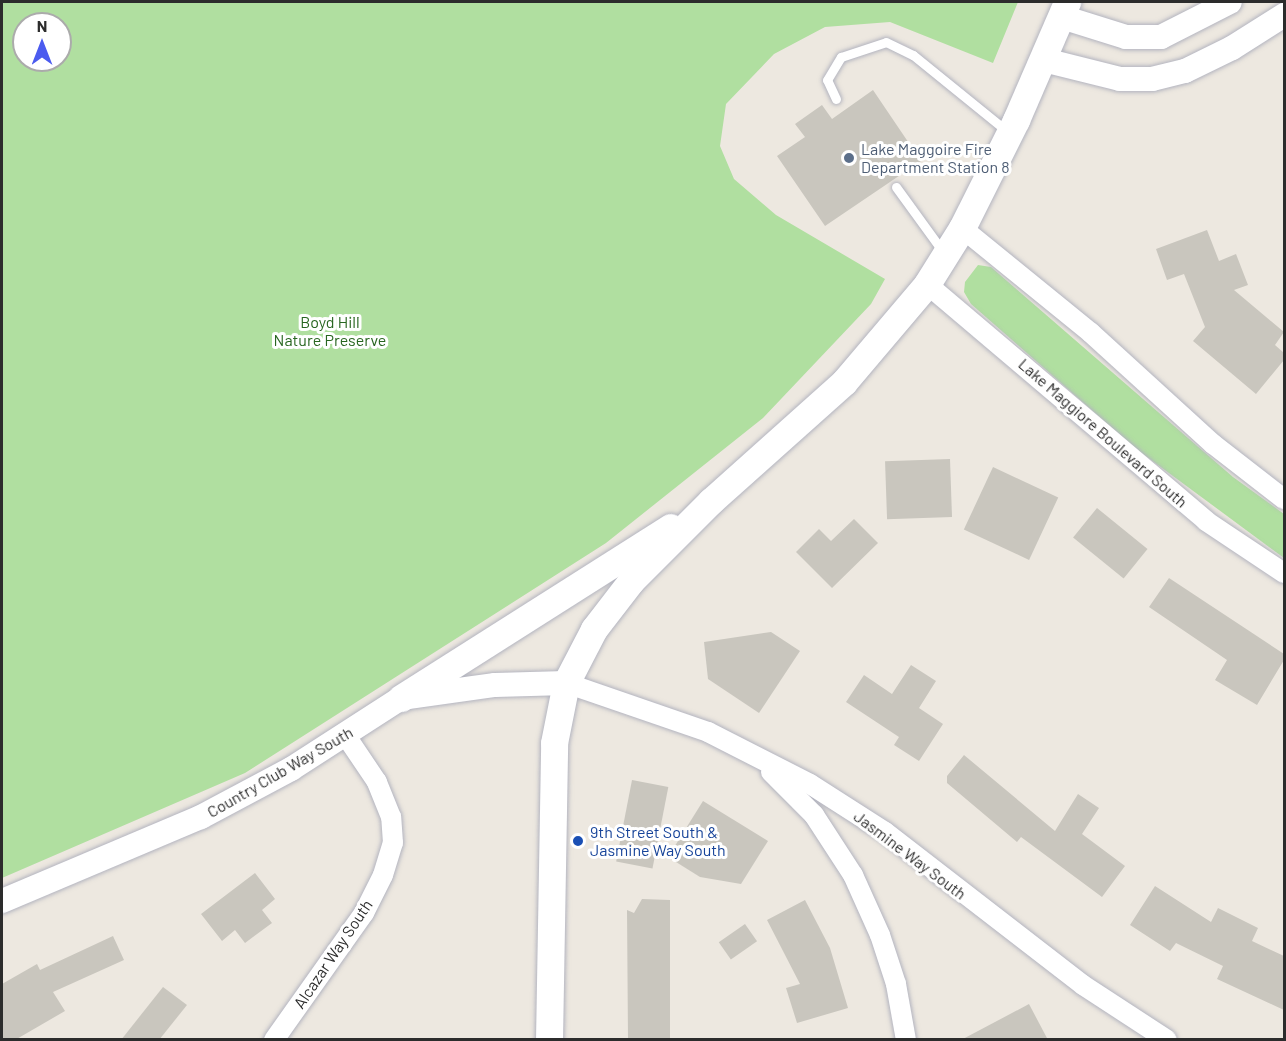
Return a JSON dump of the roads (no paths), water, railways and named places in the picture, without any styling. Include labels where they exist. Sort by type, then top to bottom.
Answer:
[{"type":"main road","points":[[549,1040],[555,743],[566,683],[594,629],[631,581],[711,501],[844,382],[927,284],[962,228],[1044,60],[1065,9]]},
{"type":"main road","points":[[401,698],[711,501]]},
{"type":"street","points":[[1065,9],[1126,37],[1161,37],[1230,2]]},
{"type":"street","points":[[1044,60],[1120,79],[1152,79],[1204,62],[1284,15]]},
{"type":"street","points":[[962,228],[1091,333],[1213,444],[1284,499]]},
{"type":"street","name":"Lake Maggiore Boulevard South","points":[[927,284],[1206,521],[1284,573]]},
{"type":"street","name":"Country Club Way South","points":[[2,901],[201,817],[346,736],[401,698],[495,685],[566,683]]},
{"type":"street","name":"Jasmine Way South","points":[[566,683],[708,732],[761,762],[810,784],[885,832],[1023,942],[1167,1040]]},
{"type":"street","name":"Alcazar Way South","points":[[274,1040],[364,913],[383,876],[393,843],[391,817],[377,782],[346,736]]},
{"type":"street","points":[[761,762],[814,815],[852,875],[880,935],[896,984],[906,1040]]},
{"type":"lane","points":[[836,99],[827,80],[841,57],[886,42],[913,54],[1009,133]]},
{"type":"lane","points":[[896,187],[945,255]]},
{"type":"place","name":"Lake Maggoire Fire Department Station 8","points":[[849,158]]},
{"type":"place","name":"9th Street South & Jasmine Way South","points":[[578,841]]},
{"type":"park label","name":"Boyd Hill Nature Preserve","points":[[330,331]]}]
